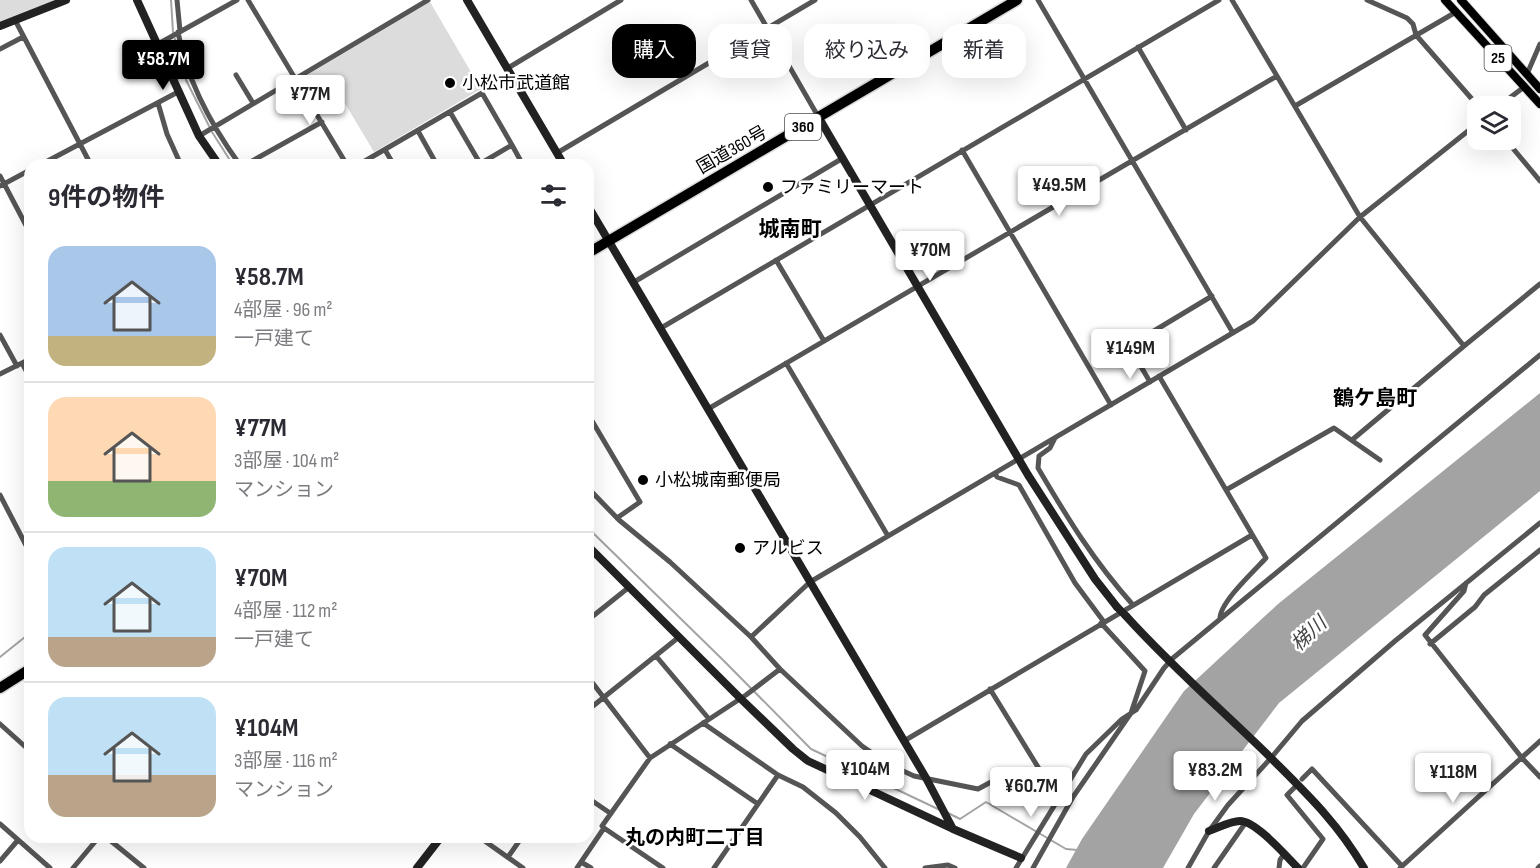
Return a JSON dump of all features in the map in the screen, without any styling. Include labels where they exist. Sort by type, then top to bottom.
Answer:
[{"type":"highway","name":"国道360号","points":[[594,250],[1017,0]]},
{"type":"highway","points":[[0,688],[24,673]]},
{"type":"main road","name":"25","points":[[1445,0],[1540,104]]},
{"type":"main road","name":"25","points":[[1461,0],[1540,89]]},
{"type":"street","points":[[0,26],[66,0]]},
{"type":"street","points":[[137,0],[176,78],[177,92],[199,136],[215,159]]},
{"type":"street","points":[[177,0],[179,32],[188,73],[214,127],[236,159]]},
{"type":"street","points":[[158,44],[237,0]]},
{"type":"street","points":[[248,0],[342,159]]},
{"type":"street","points":[[199,136],[428,0]]},
{"type":"street","points":[[468,0],[560,159]]},
{"type":"street","points":[[508,68],[621,0]]},
{"type":"street","points":[[751,0],[766,24]]},
{"type":"street","points":[[775,24],[815,0]]},
{"type":"street","points":[[1038,0],[1233,333]]},
{"type":"street","points":[[661,328],[1220,0]]},
{"type":"street","points":[[1232,0],[1360,218],[1464,345]]},
{"type":"street","points":[[1366,0],[1407,18],[1413,24],[1416,35],[1469,96]]},
{"type":"street","points":[[1295,106],[1456,12]]},
{"type":"street","points":[[15,20],[88,159]]},
{"type":"street","points":[[0,49],[23,37]]},
{"type":"street","points":[[1527,74],[1540,44]]},
{"type":"street","points":[[1138,47],[1186,130]]},
{"type":"street","points":[[557,153],[708,64]]},
{"type":"street","points":[[792,70],[1020,459],[1095,579],[1117,607],[1176,668],[1303,788],[1337,826],[1364,868]]},
{"type":"street","points":[[176,78],[188,73]]},
{"type":"street","points":[[236,75],[253,103]]},
{"type":"street","points":[[708,409],[1277,76]]},
{"type":"street","points":[[1512,96],[1524,87]]},
{"type":"street","points":[[51,159],[177,92]]},
{"type":"street","points":[[369,159],[482,93],[520,159]]},
{"type":"street","points":[[158,103],[167,134],[178,159]]},
{"type":"street","points":[[450,112],[477,159]]},
{"type":"street","points":[[256,159],[322,122]]},
{"type":"street","points":[[418,130],[434,159]]},
{"type":"street","points":[[751,637],[810,582],[1253,321],[1360,218],[1467,132]]},
{"type":"street","points":[[490,159],[512,145]]},
{"type":"street","points":[[385,150],[390,159]]},
{"type":"street","points":[[962,150],[1111,405]]},
{"type":"street","points":[[1514,150],[1540,181]]},
{"type":"street","points":[[634,282],[843,158]]},
{"type":"street","points":[[2,185],[24,173]]},
{"type":"street","points":[[0,176],[2,185],[24,223]]},
{"type":"street","points":[[594,216],[926,778],[953,829]]},
{"type":"street","points":[[776,261],[824,341]]},
{"type":"street","points":[[1352,440],[1540,284]]},
{"type":"street","points":[[1150,382],[1128,346],[1212,296]]},
{"type":"street","points":[[0,335],[24,370]]},
{"type":"street","points":[[1016,868],[1086,754],[1136,710],[1170,661],[1540,355]]},
{"type":"street","points":[[0,374],[24,362]]},
{"type":"street","points":[[786,363],[888,536]]},
{"type":"street","points":[[1159,376],[1266,558],[1238,589],[1220,613],[1220,619]]},
{"type":"street","points":[[594,424],[639,502],[617,518]]},
{"type":"street","points":[[1226,490],[1334,428],[1380,460]]},
{"type":"street","points":[[1055,438],[1050,448],[1039,456],[1038,468],[1076,532],[1105,573],[1133,605]]},
{"type":"street","points":[[995,473],[998,477],[1019,485],[1076,583],[1103,623],[1145,670],[1131,713],[1073,797],[1034,868]]},
{"type":"street","points":[[594,494],[617,518],[670,562],[751,637],[780,669],[862,746],[888,764],[914,776],[978,789],[1006,774],[1029,786]]},
{"type":"street","points":[[0,495],[24,541]]},
{"type":"street","points":[[1188,868],[1209,831],[1228,805],[1268,755],[1302,721],[1358,671],[1540,523]]},
{"type":"street","points":[[904,741],[1252,535]]},
{"type":"street","points":[[1430,644],[1475,607],[1484,595],[1540,550]]},
{"type":"street","points":[[594,552],[628,588],[743,696],[793,749],[808,761],[1021,858]]},
{"type":"street","points":[[1466,583],[1464,591],[1425,635],[1522,758],[1540,777]]},
{"type":"street","points":[[594,615],[628,588]]},
{"type":"street","points":[[594,705],[680,637]]},
{"type":"street","points":[[656,656],[706,721],[778,775],[803,787],[836,813],[860,837],[885,868]]},
{"type":"street","points":[[594,843],[604,828],[602,826],[610,813],[651,758],[780,669]]},
{"type":"street","points":[[594,684],[651,758]]},
{"type":"street","points":[[990,690],[1057,798]]},
{"type":"street","points":[[0,724],[24,746]]},
{"type":"street","points":[[1302,779],[1312,769],[1401,867],[1540,741]]},
{"type":"street","points":[[670,744],[759,804]]},
{"type":"street","points":[[714,868],[778,775]]},
{"type":"street","points":[[1294,788],[1287,795],[1323,838],[1303,868]]},
{"type":"street","points":[[594,802],[610,813]]},
{"type":"street","points":[[1209,831],[1238,820],[1246,822],[1257,829],[1298,868]]},
{"type":"street","points":[[1214,868],[1246,822]]},
{"type":"street","points":[[0,824],[50,868]]},
{"type":"street","points":[[604,828],[663,868]]},
{"type":"street","points":[[0,861],[18,840]]},
{"type":"street","points":[[73,868],[94,843]]},
{"type":"street","points":[[113,843],[144,868]]},
{"type":"street","points":[[417,868],[436,843]]},
{"type":"street","points":[[488,843],[523,868]]},
{"type":"street","points":[[508,857],[518,843]]},
{"type":"street","points":[[577,868],[594,843]]},
{"type":"street","points":[[1279,868],[1284,854]]},
{"type":"street","points":[[581,862],[591,868]]},
{"type":"street","points":[[925,868],[948,865],[955,868]]},
{"type":"shaded area","points":[[0,0],[63,0],[0,26]]},
{"type":"shaded area","points":[[430,2],[481,89],[374,152],[331,80],[310,90],[302,78]]},
{"type":"water","name":"梯川","points":[[1540,393],[1540,491],[1279,703],[1194,814],[1163,868],[1066,868],[1082,839],[1184,691],[1278,604]]},
{"type":"waterway","points":[[171,0],[173,32]]},
{"type":"waterway","points":[[175,39],[186,80],[209,126]]},
{"type":"waterway","points":[[212,132],[229,159]]},
{"type":"waterway","points":[[594,534],[811,749],[940,810]]},
{"type":"waterway","points":[[0,657],[24,638]]},
{"type":"waterway","points":[[948,813],[960,819],[986,802],[1066,849],[1077,850]]},
{"type":"place","name":"小松市武道館","points":[[450,83]]},
{"type":"place","name":"ファミリーマート","points":[[768,187]]},
{"type":"place","name":"小松城南郵便局","points":[[643,480]]},
{"type":"place","name":"アルビス","points":[[740,548]]},
{"type":"district","name":"城南町","points":[[790,229]]},
{"type":"district","name":"鶴ケ島町","points":[[1375,398]]},
{"type":"district","name":"丸の内町二丁目","points":[[695,838]]}]
